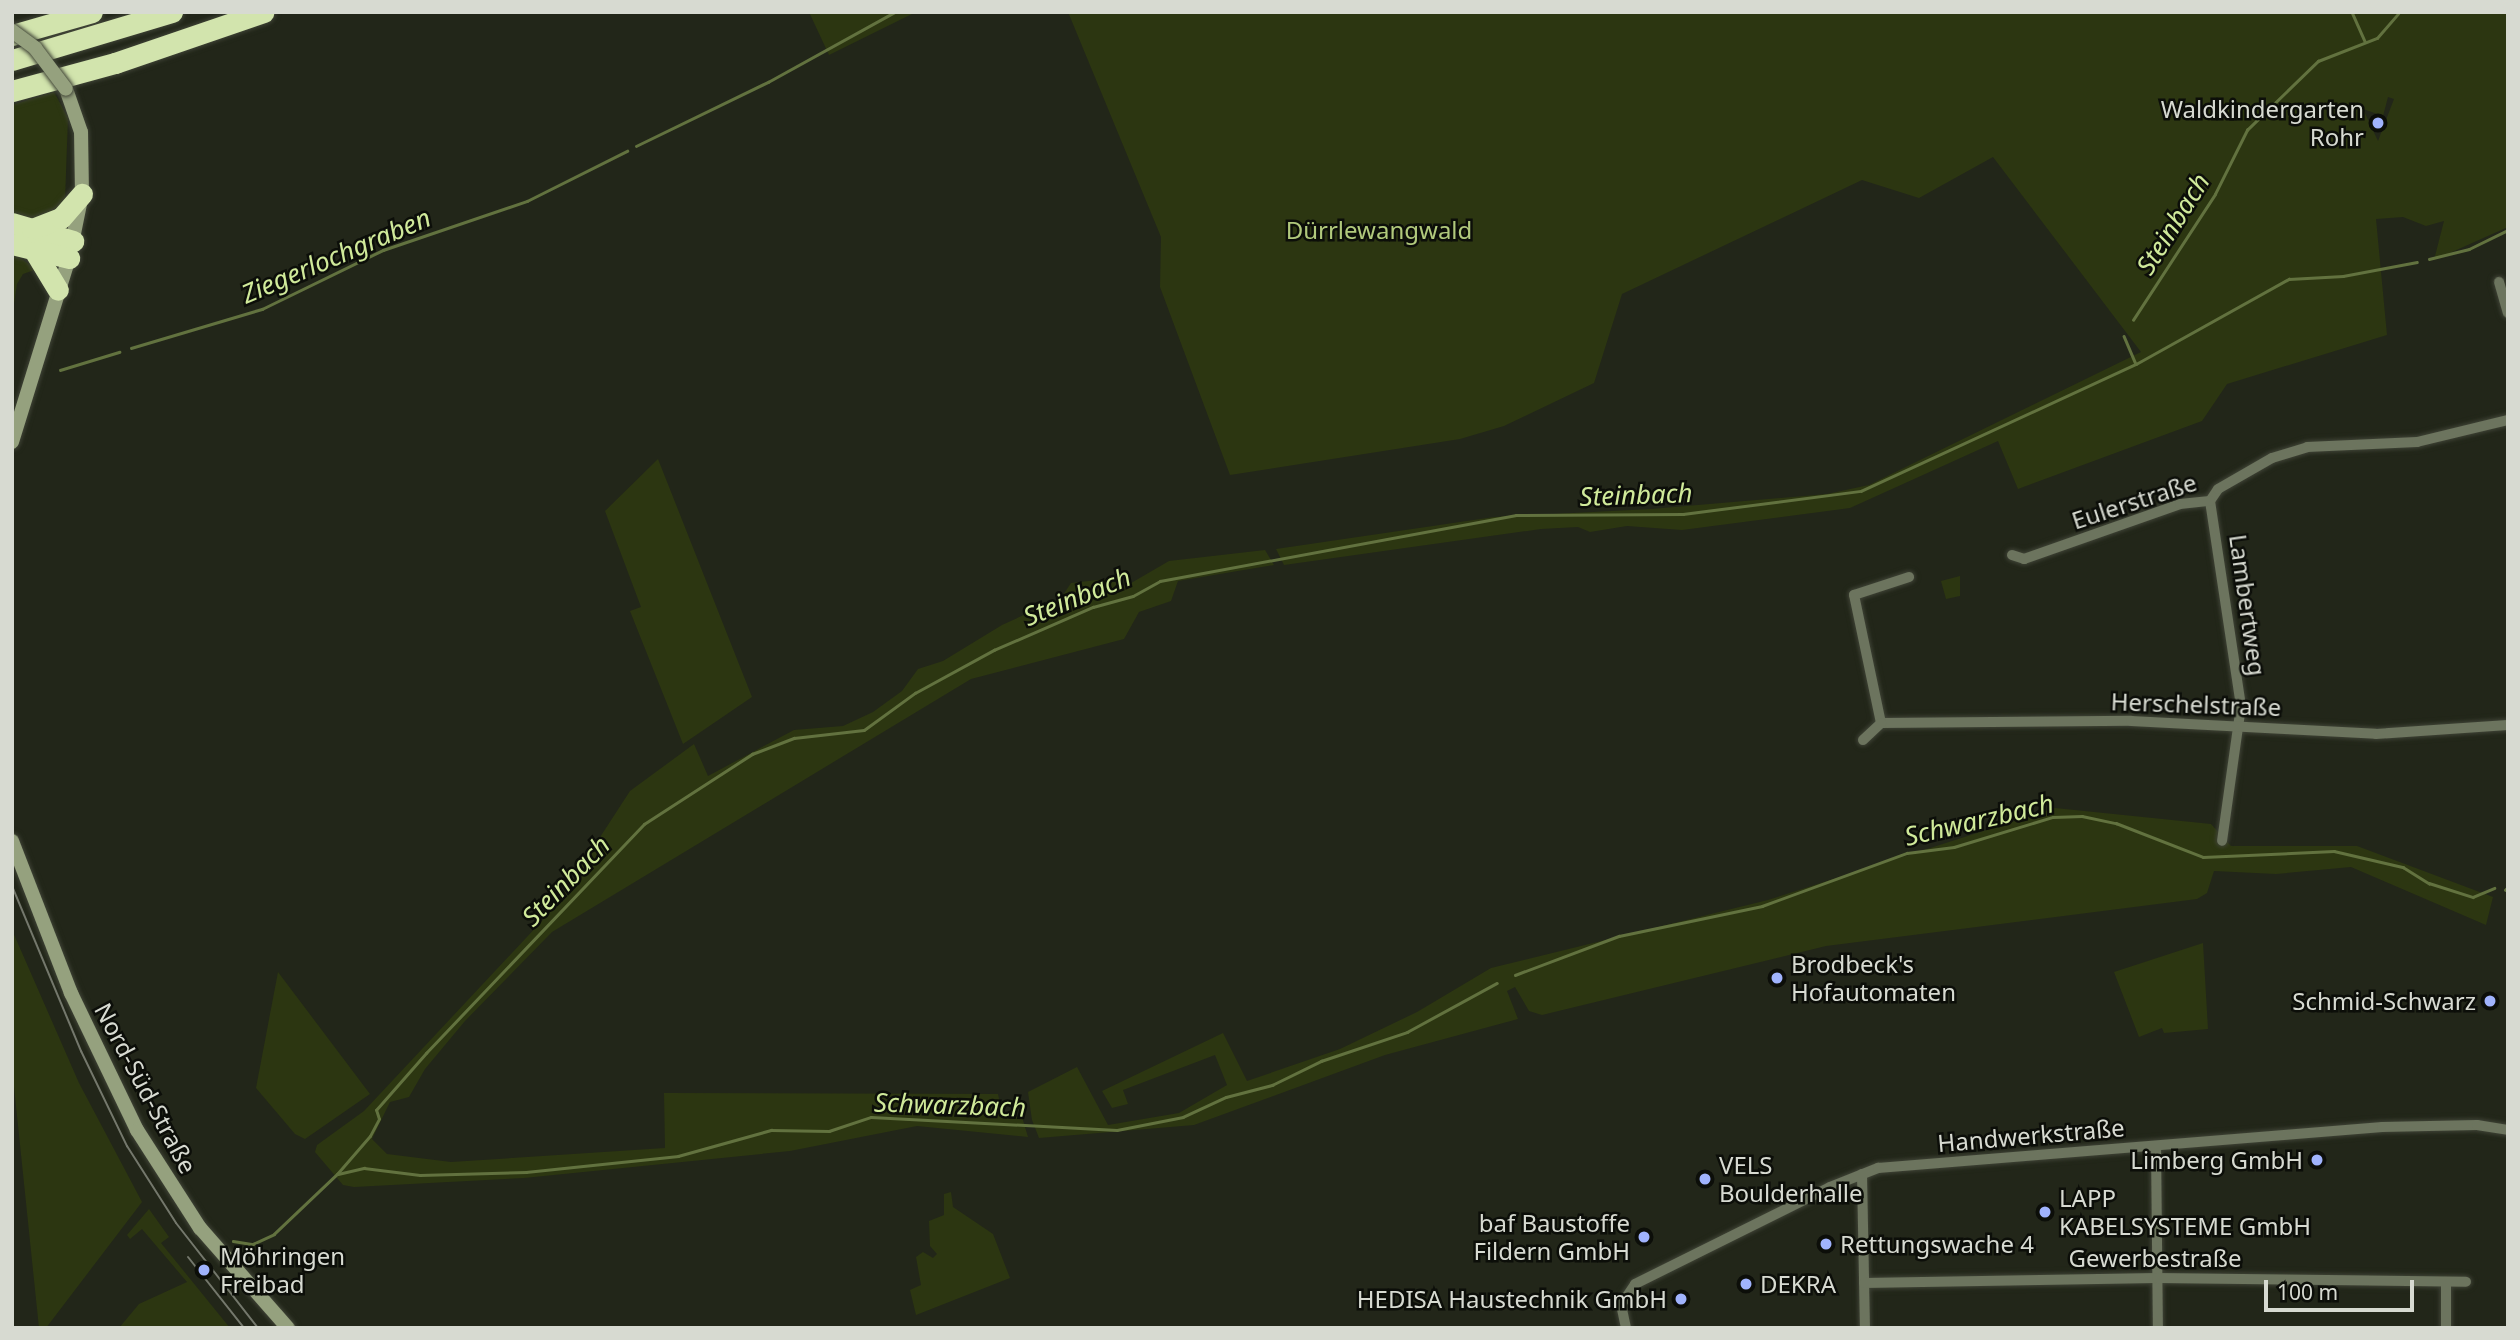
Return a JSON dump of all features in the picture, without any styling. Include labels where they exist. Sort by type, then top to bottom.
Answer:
[{"type":"highway","points":[[12,33],[92,12]]},
{"type":"highway","points":[[12,60],[172,12]]},
{"type":"highway","points":[[12,91],[264,12]]},
{"type":"highway","points":[[12,101],[34,86]]},
{"type":"highway","points":[[22,226],[61,218],[82,194]]},
{"type":"highway","points":[[22,226],[58,264]]},
{"type":"highway","points":[[12,244],[58,264]]},
{"type":"main road","points":[[12,33],[35,48],[66,89],[81,132],[82,194],[58,264],[12,442]]},
{"type":"main road","name":"Nord-Süd-Straße","points":[[12,841],[65,981],[136,1130],[207,1237],[288,1328]]},
{"type":"street","points":[[2499,282],[2508,313]]},
{"type":"street","name":"Eulerstraße","points":[[2012,555],[2024,559],[2180,504],[2210,501],[2218,489],[2272,458],[2307,447],[2340,442],[2417,442],[2508,421]]},
{"type":"street","name":"Lambertweg","points":[[2210,501],[2240,724],[2222,841]]},
{"type":"street","points":[[1863,740],[1881,723],[1854,595],[1909,577]]},
{"type":"street","name":"Herschelstraße","points":[[1881,723],[2240,724],[2376,734],[2508,725]]},
{"type":"street","name":"Handwerkstraße","points":[[1626,1328],[1621,1306],[1635,1284],[1878,1168],[2417,1125],[2507,1131]]},
{"type":"street","points":[[2156,1146],[2158,1328]]},
{"type":"street","points":[[1862,1174],[1865,1328]]},
{"type":"street","name":"Gewerbestraße","points":[[1864,1283],[2157,1278],[2466,1282]]},
{"type":"street","points":[[2446,1282],[2446,1328]]},
{"type":"green space","points":[[809,12],[916,12],[829,55]]},
{"type":"green space","name":"Dürrlewangwald","points":[[1068,12],[2508,12],[2508,227],[2434,260],[2444,221],[2426,226],[2403,217],[2376,219],[2387,335],[2227,384],[2202,421],[2018,489],[1998,441],[1850,508],[1682,530],[1627,526],[1590,532],[1578,527],[1541,529],[1284,565],[1276,549],[1494,517],[1651,509],[1827,494],[1869,485],[2141,352],[1993,157],[1919,198],[1862,180],[1622,294],[1594,383],[1504,426],[1460,439],[1230,475],[1160,287],[1161,237]],"holes":[[[2388,97],[2394,99],[2378,141],[2363,109],[2383,116]]]},
{"type":"green space","points":[[54,92],[68,118],[65,200],[52,217],[12,219],[12,105]]},
{"type":"green space","points":[[12,253],[37,269],[23,274],[17,284],[12,317]]},
{"type":"green space","points":[[658,459],[752,697],[683,744],[630,611],[641,607],[605,511]]},
{"type":"green space","points":[[1265,550],[1274,565],[1178,581],[1171,601],[1139,612],[1124,639],[971,679],[552,932],[465,1021],[425,1069],[409,1097],[390,1102],[372,1139],[387,1154],[451,1162],[665,1148],[664,1093],[998,1094],[1003,1117],[1022,1117],[1028,1137],[917,1126],[790,1151],[524,1178],[354,1187],[343,1185],[315,1152],[317,1145],[364,1111],[554,908],[630,791],[694,744],[708,776],[794,730],[843,726],[873,712],[902,691],[918,669],[943,661],[1002,625],[1061,598],[1071,583],[1106,579],[1126,586],[1169,561]]},
{"type":"green space","points":[[1960,576],[1960,596],[1946,599],[1941,581]]},
{"type":"green space","points":[[2055,808],[2211,824],[2231,846],[2357,846],[2493,897],[2486,925],[2351,867],[2276,874],[2214,871],[2207,893],[2197,899],[1826,946],[1542,1015],[1529,1011],[1515,987],[1507,991],[1518,1019],[1385,1055],[1194,1125],[1039,1138],[1032,1120],[1028,1092],[1077,1067],[1108,1125],[1179,1113],[1227,1085],[1215,1055],[1123,1090],[1128,1104],[1112,1108],[1102,1091],[1223,1033],[1247,1081],[1340,1049],[1417,1012],[1491,968],[1768,900]]},
{"type":"green space","points":[[12,930],[79,1083],[142,1202],[46,1328],[39,1328],[13,1077]]},
{"type":"green space","points":[[2203,943],[2208,1029],[2164,1033],[2162,1028],[2139,1037],[2114,972]]},
{"type":"green space","points":[[278,972],[370,1094],[305,1139],[295,1134],[256,1088]]},
{"type":"green space","points":[[951,1192],[953,1207],[993,1234],[1010,1278],[916,1315],[910,1290],[921,1285],[916,1257],[923,1252],[933,1258],[937,1254],[930,1246],[929,1221],[944,1215],[944,1194]]},
{"type":"green space","points":[[149,1209],[169,1237],[161,1243],[230,1328],[119,1328],[139,1304],[187,1282],[142,1229],[130,1239],[127,1235]]},
{"type":"waterway","name":"Ziegerlochgraben","points":[[636,146],[768,82],[895,12]]},
{"type":"waterway","points":[[2352,12],[2365,41]]},
{"type":"waterway","name":"Steinbach","points":[[2133,320],[2215,194],[2247,130],[2318,61],[2377,38],[2398,14]]},
{"type":"waterway","name":"Ziegerlochgraben","points":[[131,348],[262,309],[383,250],[527,201],[627,151]]},
{"type":"waterway","name":"Steinbach","points":[[2429,259],[2469,249],[2508,230]]},
{"type":"waterway","name":"Steinbach","points":[[233,1241],[253,1244],[274,1234],[337,1174],[370,1136],[379,1119],[376,1110],[426,1053],[644,824],[752,754],[794,738],[864,730],[915,693],[994,650],[1093,607],[1133,596],[1160,581],[1516,515],[1683,514],[1861,491],[2136,364],[2289,279],[2343,276],[2417,262]]},
{"type":"waterway","name":"Steinbach","points":[[2124,336],[2136,364]]},
{"type":"waterway","name":"Ziegerlochgraben","points":[[60,370],[119,352]]},
{"type":"waterway","name":"Schwarzbach","points":[[1515,975],[1619,936],[1762,906],[1907,853],[1954,847],[2053,817],[2082,816],[2116,823],[2203,857],[2334,851],[2403,867],[2429,883],[2473,897],[2494,888]]},
{"type":"waterway","name":"Schwarzbach","points":[[2505,890],[2508,887]]},
{"type":"waterway","name":"Schwarzbach","points":[[338,1174],[364,1168],[420,1175],[526,1172],[678,1156],[771,1130],[829,1131],[871,1117],[1117,1130],[1183,1117],[1226,1097],[1272,1085],[1321,1061],[1407,1032],[1497,983]]},
{"type":"tram line","points":[[12,886],[81,1051],[127,1146],[176,1223],[258,1328]]},
{"type":"tram line","points":[[188,1257],[244,1328]]},
{"type":"place","name":"Waldkindergarten Rohr","points":[[2378,123]]},
{"type":"place","name":"Brodbeck's Hofautomaten","points":[[1777,978]]},
{"type":"place","name":"Schmid-Schwarz","points":[[2490,1001]]},
{"type":"place","name":"Limberg GmbH","points":[[2317,1160]]},
{"type":"place","name":"VELS Boulderhalle","points":[[1705,1179]]},
{"type":"place","name":"LAPP KABELSYSTEME GmbH","points":[[2045,1212]]},
{"type":"place","name":"baf Baustoffe Fildern GmbH","points":[[1644,1237]]},
{"type":"place","name":"Rettungswache 4","points":[[1826,1244]]},
{"type":"place","name":"Möhringen Freibad","points":[[204,1270]]},
{"type":"place","name":"DEKRA","points":[[1746,1284]]},
{"type":"place","name":"HEDISA Haustechnik GmbH","points":[[1681,1299]]}]
